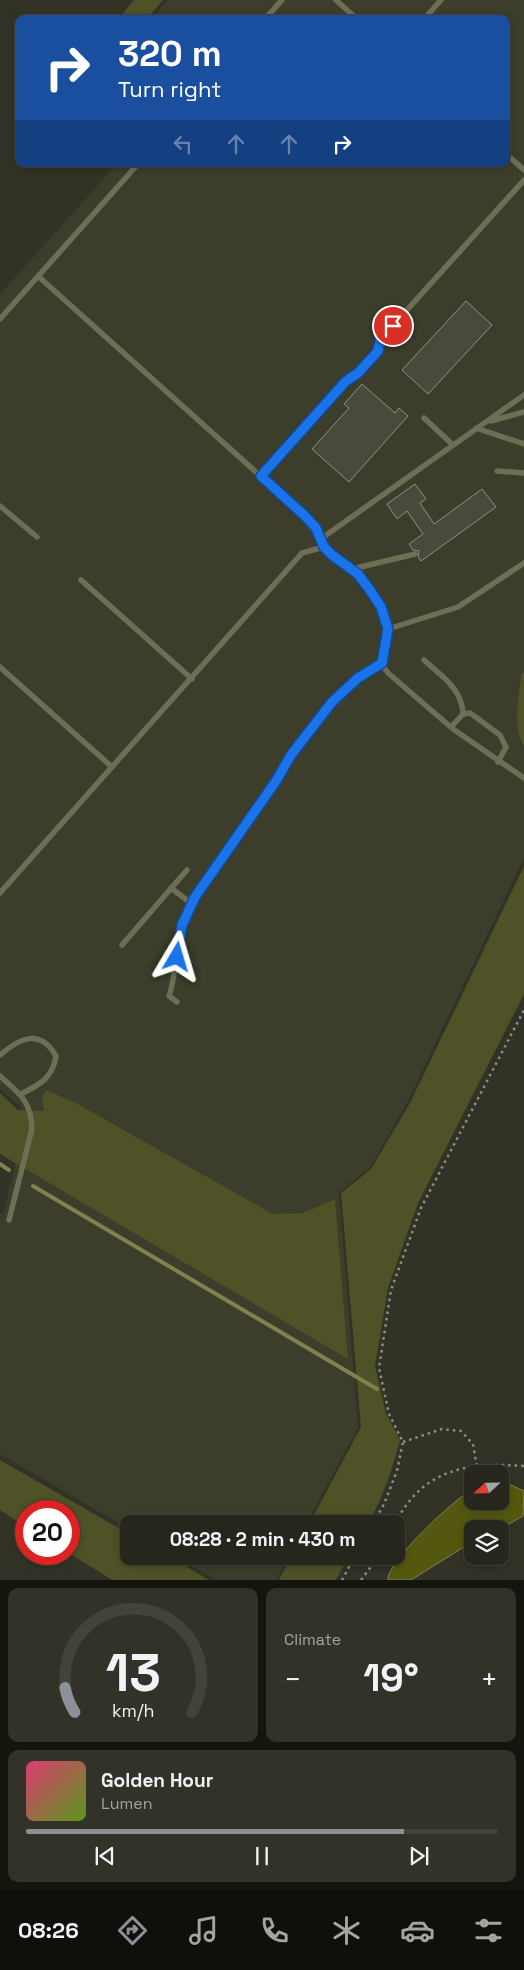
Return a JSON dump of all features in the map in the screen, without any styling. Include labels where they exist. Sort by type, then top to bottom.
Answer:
[{"type":"lane","points":[[269,15],[282,0]]},
{"type":"lane","points":[[336,0],[353,15]]},
{"type":"lane","points":[[428,15],[441,0]]},
{"type":"lane","points":[[510,158],[524,170]]},
{"type":"lane","points":[[0,319],[135,167]]},
{"type":"lane","points":[[261,476],[346,381],[358,373],[378,351],[380,340],[524,180]]},
{"type":"lane","points":[[39,277],[305,516],[322,538],[324,547],[352,569],[368,586],[381,607],[388,629],[382,663],[388,674],[451,727],[498,762],[524,778]]},
{"type":"lane","points":[[322,538],[524,395]]},
{"type":"lane","points":[[487,422],[524,412]]},
{"type":"lane","points":[[424,418],[453,445]]},
{"type":"lane","points":[[476,428],[524,444]]},
{"type":"lane","points":[[497,471],[524,473]]},
{"type":"lane","points":[[0,506],[37,538]]},
{"type":"lane","points":[[0,893],[302,553],[324,547]]},
{"type":"lane","points":[[352,569],[415,554]]},
{"type":"lane","points":[[388,629],[458,607],[524,563]]},
{"type":"lane","points":[[81,580],[192,679]]},
{"type":"lane","points":[[424,660],[456,690],[462,702],[463,714]]},
{"type":"lane","points":[[177,1002],[169,996],[173,984],[182,925],[192,904],[276,781],[291,755],[332,702],[358,678],[382,663]]},
{"type":"lane","points":[[0,667],[112,767]]},
{"type":"lane","points":[[451,727],[463,714],[470,713],[500,735],[506,746],[498,762]]},
{"type":"lane","points":[[122,945],[187,870]]},
{"type":"lane","points":[[171,888],[192,904]]},
{"type":"lane","points":[[0,1055],[19,1042],[30,1038],[46,1042],[56,1056],[54,1068],[49,1077],[21,1094]]},
{"type":"lane","points":[[0,1076],[21,1094],[29,1106],[32,1129],[9,1220]]},
{"type":"path","points":[[378,1515],[397,1471],[403,1442],[389,1414],[379,1368],[390,1290],[422,1208],[524,1010]]},
{"type":"path","points":[[403,1442],[442,1429],[462,1431],[473,1444],[477,1465]]},
{"type":"path","points":[[509,1466],[524,1466]]},
{"type":"path","points":[[400,1515],[407,1502],[422,1486],[444,1474],[464,1469]]},
{"type":"path","points":[[342,1580],[350,1565]]},
{"type":"path","points":[[361,1580],[372,1565]]},
{"type":"shaded area","points":[[167,0],[524,0],[524,858],[407,1103],[370,1168],[339,1192],[358,1428],[311,1515],[120,1515],[120,1524],[0,1454],[0,1213],[3,1215],[26,1120],[21,1107],[0,1089],[0,294],[114,167],[510,167],[510,15],[154,15]]},
{"type":"shaded area","points":[[509,1484],[524,1491],[523,1516],[509,1524],[509,1520],[464,1520],[464,1547],[411,1580],[388,1580],[395,1565],[405,1565],[405,1551],[409,1546],[464,1495],[464,1510],[509,1510]]},
{"type":"shaded area","points":[[191,1565],[284,1565],[276,1580],[217,1580]]},
{"type":"green space","points":[[134,0],[163,0],[150,15],[121,15]]},
{"type":"green space","points":[[524,673],[524,747],[520,738],[517,720],[521,674]]},
{"type":"green space","points":[[524,866],[524,994],[418,1203],[388,1288],[375,1366],[386,1414],[400,1440],[390,1473],[372,1515],[314,1515],[361,1427],[341,1193],[371,1169],[410,1103]]},
{"type":"green space","points":[[46,1090],[74,1102],[273,1214],[302,1213],[335,1199],[348,1359],[0,1154],[0,1093],[18,1110],[44,1111],[42,1097]]},
{"type":"green space","points":[[0,1460],[70,1500],[15,1500],[15,1520],[0,1510]]},
{"type":"green space","points":[[80,1506],[120,1529],[120,1565],[183,1565],[209,1580],[112,1580],[80,1560]]},
{"type":"green space","points":[[287,1565],[344,1565],[336,1580],[279,1580]]},
{"type":"building","points":[[466,301],[492,325],[428,394],[402,370]]},
{"type":"building","points":[[362,384],[395,413],[399,408],[408,416],[349,482],[312,449],[349,408],[344,404]]},
{"type":"building","points":[[415,484],[426,499],[420,503],[434,524],[482,489],[496,507],[421,561],[418,557],[419,551],[413,550],[409,544],[423,534],[407,511],[397,519],[387,504]]},
{"type":"waterway","points":[[0,1164],[9,1170]]},
{"type":"waterway","points":[[33,1186],[377,1389]]},
{"type":"route","points":[[177,957],[182,925],[195,897],[276,781],[291,755],[332,702],[358,678],[382,663],[388,629],[381,607],[372,593],[358,574],[324,547],[322,538],[316,528],[305,516],[261,476],[346,381],[358,373],[378,351],[380,340],[393,326]]}]
